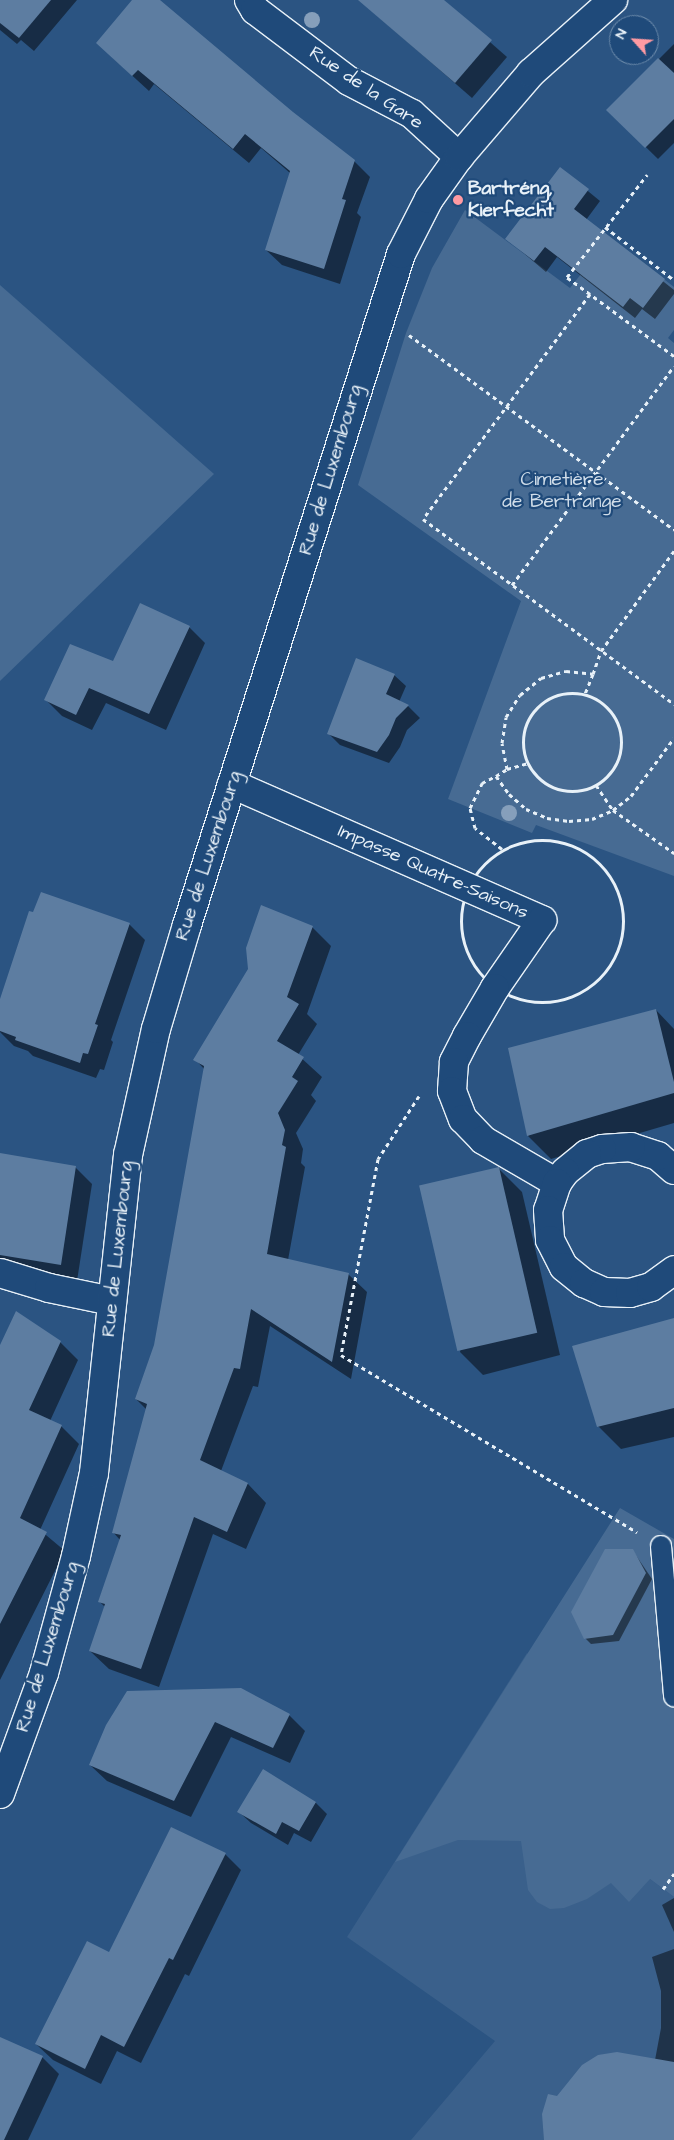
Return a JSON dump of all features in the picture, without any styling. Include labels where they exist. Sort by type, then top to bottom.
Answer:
[{"type":"street","name":"Rue de la Gare","points":[[249,0],[255,10],[349,81],[412,114],[459,157]]},
{"type":"street","name":"Rue de Luxembourg","points":[[0,1794],[44,1673],[76,1556],[94,1473],[128,1155],[156,1029],[187,925],[380,314],[401,254],[429,199],[459,157],[531,73],[613,0]]},
{"type":"street","name":"Impasse Quatre-Saisons","points":[[232,784],[542,920],[495,988],[454,1062],[452,1091],[463,1119],[483,1140],[557,1183]]},
{"type":"street","points":[[674,1170],[658,1156],[631,1147],[602,1148],[587,1154],[574,1163],[557,1183],[548,1210],[550,1240],[564,1267],[584,1283],[604,1292],[630,1293],[652,1287],[674,1270]]},
{"type":"street","points":[[0,1273],[49,1288],[112,1301]]},
{"type":"lane","points":[[661,1546],[674,1696]]},
{"type":"path","points":[[647,175],[567,277],[674,356]]},
{"type":"path","points":[[605,227],[674,280]]},
{"type":"path","points":[[590,294],[423,519],[674,704]]},
{"type":"path","points":[[380,314],[674,530]]},
{"type":"path","points":[[512,585],[674,366]]},
{"type":"path","points":[[585,694],[601,651],[674,551]]},
{"type":"path","points":[[508,769],[502,743],[506,717],[520,695],[541,678],[566,671],[593,674]]},
{"type":"path","points":[[569,693],[585,694],[600,701],[612,713],[620,727],[621,744],[618,760],[609,774],[596,785],[581,790],[550,786],[537,776],[528,763],[523,747],[524,731],[530,717],[540,705],[554,696],[569,693]]},
{"type":"path","points":[[496,776],[509,794],[520,804],[547,818],[569,821],[584,820],[613,810],[631,796],[674,738]]},
{"type":"path","points":[[502,850],[474,828],[470,808],[482,783],[508,769],[528,763]]},
{"type":"path","points":[[596,785],[613,810],[674,853]]},
{"type":"path","points":[[454,1062],[435,1072],[378,1159],[341,1354],[661,1546]]},
{"type":"path","points":[[663,1889],[674,1874]]},
{"type":"shaded area","points":[[527,1653],[674,1810],[650,1879],[674,1897],[674,2140],[411,2140],[495,2041],[347,1937]]},
{"type":"green space","name":"Cimetière de Bertrange","points":[[465,210],[570,288],[610,237],[674,287],[674,330],[668,338],[674,343],[674,876],[536,825],[532,833],[448,799],[521,601],[358,485],[406,333],[432,268]]},
{"type":"green space","points":[[0,285],[214,474],[0,681]]},
{"type":"green space","points":[[620,1508],[674,1539],[674,1897],[650,1879],[629,1902],[611,1883],[587,1899],[564,1908],[550,1909],[537,1902],[528,1890],[521,1841],[458,1840],[395,1862]]},
{"type":"building","points":[[0,0],[51,0],[19,38],[0,23]]},
{"type":"building","points":[[132,0],[160,0],[293,112],[355,160],[342,199],[346,200],[324,269],[265,250],[290,171],[245,134],[233,149],[138,70],[132,76],[96,43]]},
{"type":"building","points":[[358,0],[444,0],[492,40],[455,83]]},
{"type":"building","points":[[659,59],[674,73],[674,119],[645,148],[606,110],[651,65],[659,65]]},
{"type":"building","points":[[560,167],[589,189],[574,209],[665,279],[643,308],[630,298],[623,307],[545,247],[534,261],[505,239]]},
{"type":"building","points":[[140,603],[190,626],[149,714],[89,688],[76,715],[44,700],[70,644],[113,661]]},
{"type":"building","points":[[356,658],[395,674],[386,694],[409,705],[396,718],[389,735],[377,752],[327,734]]},
{"type":"building","points":[[41,892],[130,923],[95,1024],[98,1025],[88,1054],[83,1053],[80,1063],[15,1040],[16,1037],[0,1031],[0,999],[29,911],[33,912]]},
{"type":"building","points":[[261,905],[313,926],[287,997],[299,1004],[277,1041],[304,1057],[292,1077],[298,1081],[278,1113],[285,1130],[282,1145],[286,1147],[267,1254],[349,1273],[332,1362],[251,1309],[240,1369],[234,1368],[200,1460],[248,1483],[227,1532],[194,1517],[141,1669],[89,1651],[105,1604],[98,1602],[121,1535],[112,1533],[147,1404],[135,1399],[154,1345],[204,1066],[193,1060],[248,969],[246,948]]},
{"type":"building","points":[[656,1009],[674,1082],[674,1093],[527,1136],[508,1048]]},
{"type":"building","points":[[0,1153],[76,1166],[61,1265],[0,1255]]},
{"type":"building","points":[[499,1167],[537,1333],[457,1351],[419,1185]]},
{"type":"building","points":[[16,1311],[61,1341],[29,1410],[62,1425],[20,1518],[47,1532],[0,1624],[0,1345]]},
{"type":"building","points":[[674,1318],[674,1408],[597,1427],[572,1346]]},
{"type":"building","points":[[605,1549],[633,1549],[646,1573],[613,1635],[584,1639],[571,1612]]},
{"type":"building","points":[[241,1688],[290,1714],[273,1748],[215,1722],[174,1801],[89,1765],[106,1725],[127,1691]]},
{"type":"building","points":[[263,1769],[316,1802],[299,1831],[282,1822],[276,1834],[237,1812]]},
{"type":"building","points":[[171,1827],[226,1853],[173,1960],[169,1958],[124,2047],[101,2035],[85,2069],[35,2044],[87,1941],[109,1952]]},
{"type":"building","points":[[0,2037],[43,2056],[4,2140],[0,2140]]},
{"type":"building","points":[[617,2052],[674,2062],[674,2140],[544,2140],[542,2114],[548,2094],[557,2096],[582,2065],[598,2055]]},
{"type":"place","name":"Bartréng, Kierfecht","points":[[458,200]]}]
